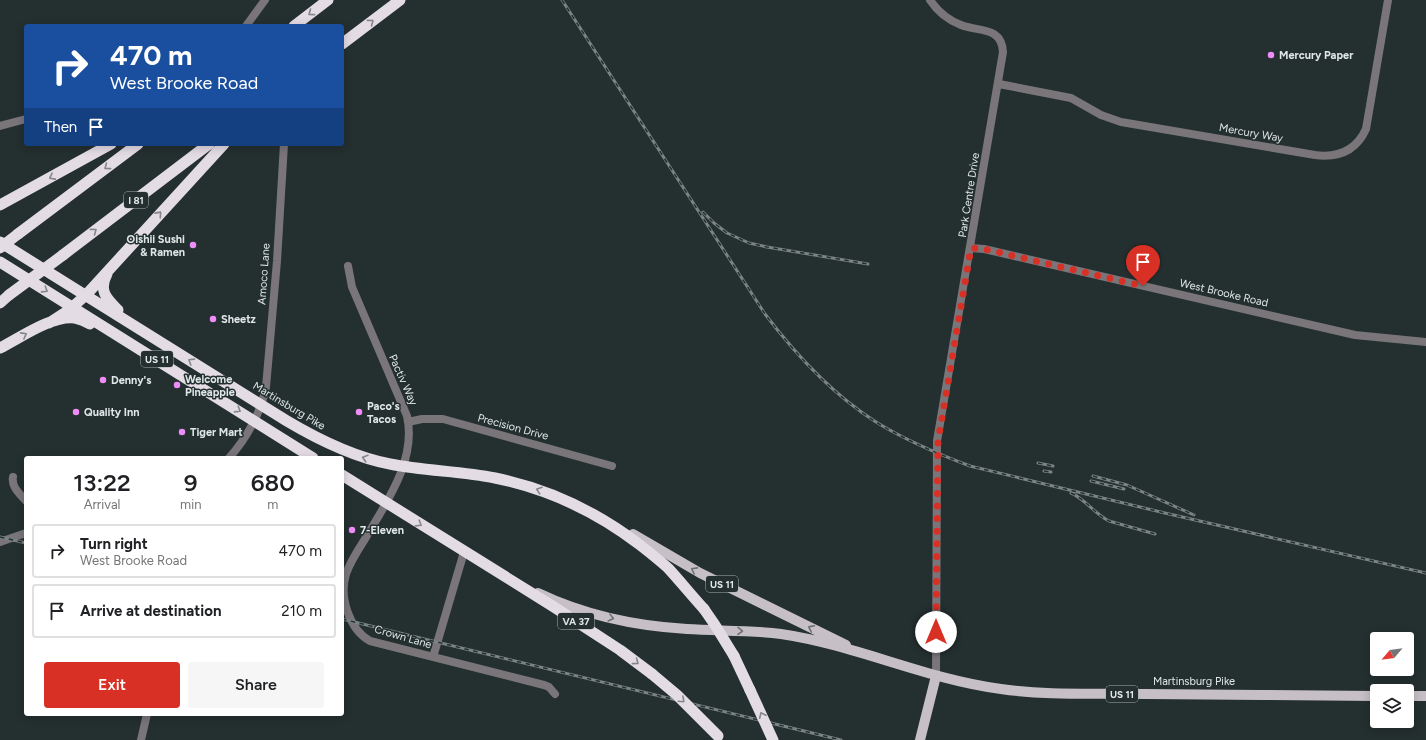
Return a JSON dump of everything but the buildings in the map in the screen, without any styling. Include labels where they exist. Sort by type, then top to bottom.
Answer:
[{"type":"highway","points":[[297,24],[328,0]]},
{"type":"highway","points":[[344,42],[400,0]]},
{"type":"highway","points":[[1,204],[107,146]]},
{"type":"highway","points":[[0,248],[135,146]]},
{"type":"highway","name":"I 81","points":[[0,303],[206,146]]},
{"type":"highway","points":[[0,348],[62,315],[86,295],[222,146]]},
{"type":"highway","name":"Martinsburg Pike","points":[[0,242],[308,434],[326,443],[365,458],[403,466],[470,474],[512,482],[576,504],[609,523],[649,552],[667,568],[704,609],[734,656],[774,740]]},
{"type":"highway","name":"US 11","points":[[0,262],[311,456]]},
{"type":"highway","points":[[109,270],[104,279],[105,294],[107,299],[131,324]]},
{"type":"highway","points":[[49,323],[59,319],[75,318],[83,320],[126,340]]},
{"type":"highway","name":"US 11","points":[[344,476],[386,504],[497,572]]},
{"type":"highway","name":"VA 37","points":[[497,572],[591,631],[652,674],[682,699],[720,738]]},
{"type":"main road","name":"US 11","points":[[576,504],[597,513],[700,573],[872,656]]},
{"type":"main road","name":"US 11","points":[[497,572],[563,604],[613,619],[668,628],[748,631],[780,634],[816,641],[872,656]]},
{"type":"main road","name":"Martinsburg Pike","points":[[872,656],[936,676],[1002,689],[1049,693],[1370,696]]},
{"type":"main road","points":[[920,740],[936,676]]},
{"type":"main road","points":[[1414,696],[1426,696]]},
{"type":"street","points":[[247,24],[265,0]]},
{"type":"street","name":"Park Centre Drive","points":[[930,0],[938,11],[951,20],[967,27],[989,31],[999,38],[1003,47],[999,84],[990,123],[985,166],[938,441],[936,676]]},
{"type":"street","name":"Mercury Way","points":[[999,84],[1071,98],[1101,116],[1121,122],[1315,155],[1333,156],[1346,151],[1356,144],[1366,128],[1388,0]]},
{"type":"street","points":[[0,126],[24,120]]},
{"type":"street","name":"Amoco Lane","points":[[231,456],[240,444],[254,420],[261,405],[266,387],[284,146]]},
{"type":"street","name":"West Brooke Road","points":[[971,248],[984,249],[1355,335],[1426,342]]},
{"type":"street","name":"Pactiv Way","points":[[348,266],[352,287],[407,416],[408,422],[409,435],[403,466],[386,504]]},
{"type":"street","name":"Precision Drive","points":[[408,422],[422,419],[443,419],[612,466]]},
{"type":"street","points":[[13,477],[13,486],[24,499]]},
{"type":"street","name":"Crown Lane","points":[[386,504],[346,572],[344,589],[347,610],[357,629],[365,638],[380,644],[544,684],[555,694]]},
{"type":"street","points":[[0,542],[24,534]]},
{"type":"street","points":[[433,657],[464,552]]},
{"type":"street","points":[[141,740],[147,716]]},
{"type":"railway","points":[[562,0],[765,314],[789,344],[816,373],[844,399],[876,422],[898,435],[946,457],[970,466],[1169,514],[1426,573]]},
{"type":"railway","points":[[703,212],[727,233],[749,243],[868,264]]},
{"type":"railway","points":[[1038,463],[1053,466]]},
{"type":"railway","points":[[1044,471],[1051,472]]},
{"type":"railway","points":[[1093,476],[1127,485],[1194,515]]},
{"type":"railway","points":[[1091,481],[1124,489]]},
{"type":"railway","points":[[1071,493],[1109,521],[1155,534]]},
{"type":"railway","points":[[0,537],[24,543]]},
{"type":"railway","points":[[344,619],[841,740]]},
{"type":"place","name":"Mercury Paper","points":[[1271,55]]},
{"type":"place","name":"Oishii Sushi & Ramen","points":[[193,245]]},
{"type":"place","name":"Sheetz","points":[[213,319]]},
{"type":"place","name":"Denny's","points":[[103,380]]},
{"type":"place","name":"Welcome Pineapple","points":[[177,385]]},
{"type":"place","name":"Quality Inn","points":[[76,412]]},
{"type":"place","name":"Paco's Tacos","points":[[359,412]]},
{"type":"place","name":"Tiger Mart","points":[[182,432]]},
{"type":"place","name":"7-Eleven","points":[[352,530]]},
{"type":"route","points":[[936,632],[937,453],[939,430],[971,248],[984,249],[1143,286]]}]
